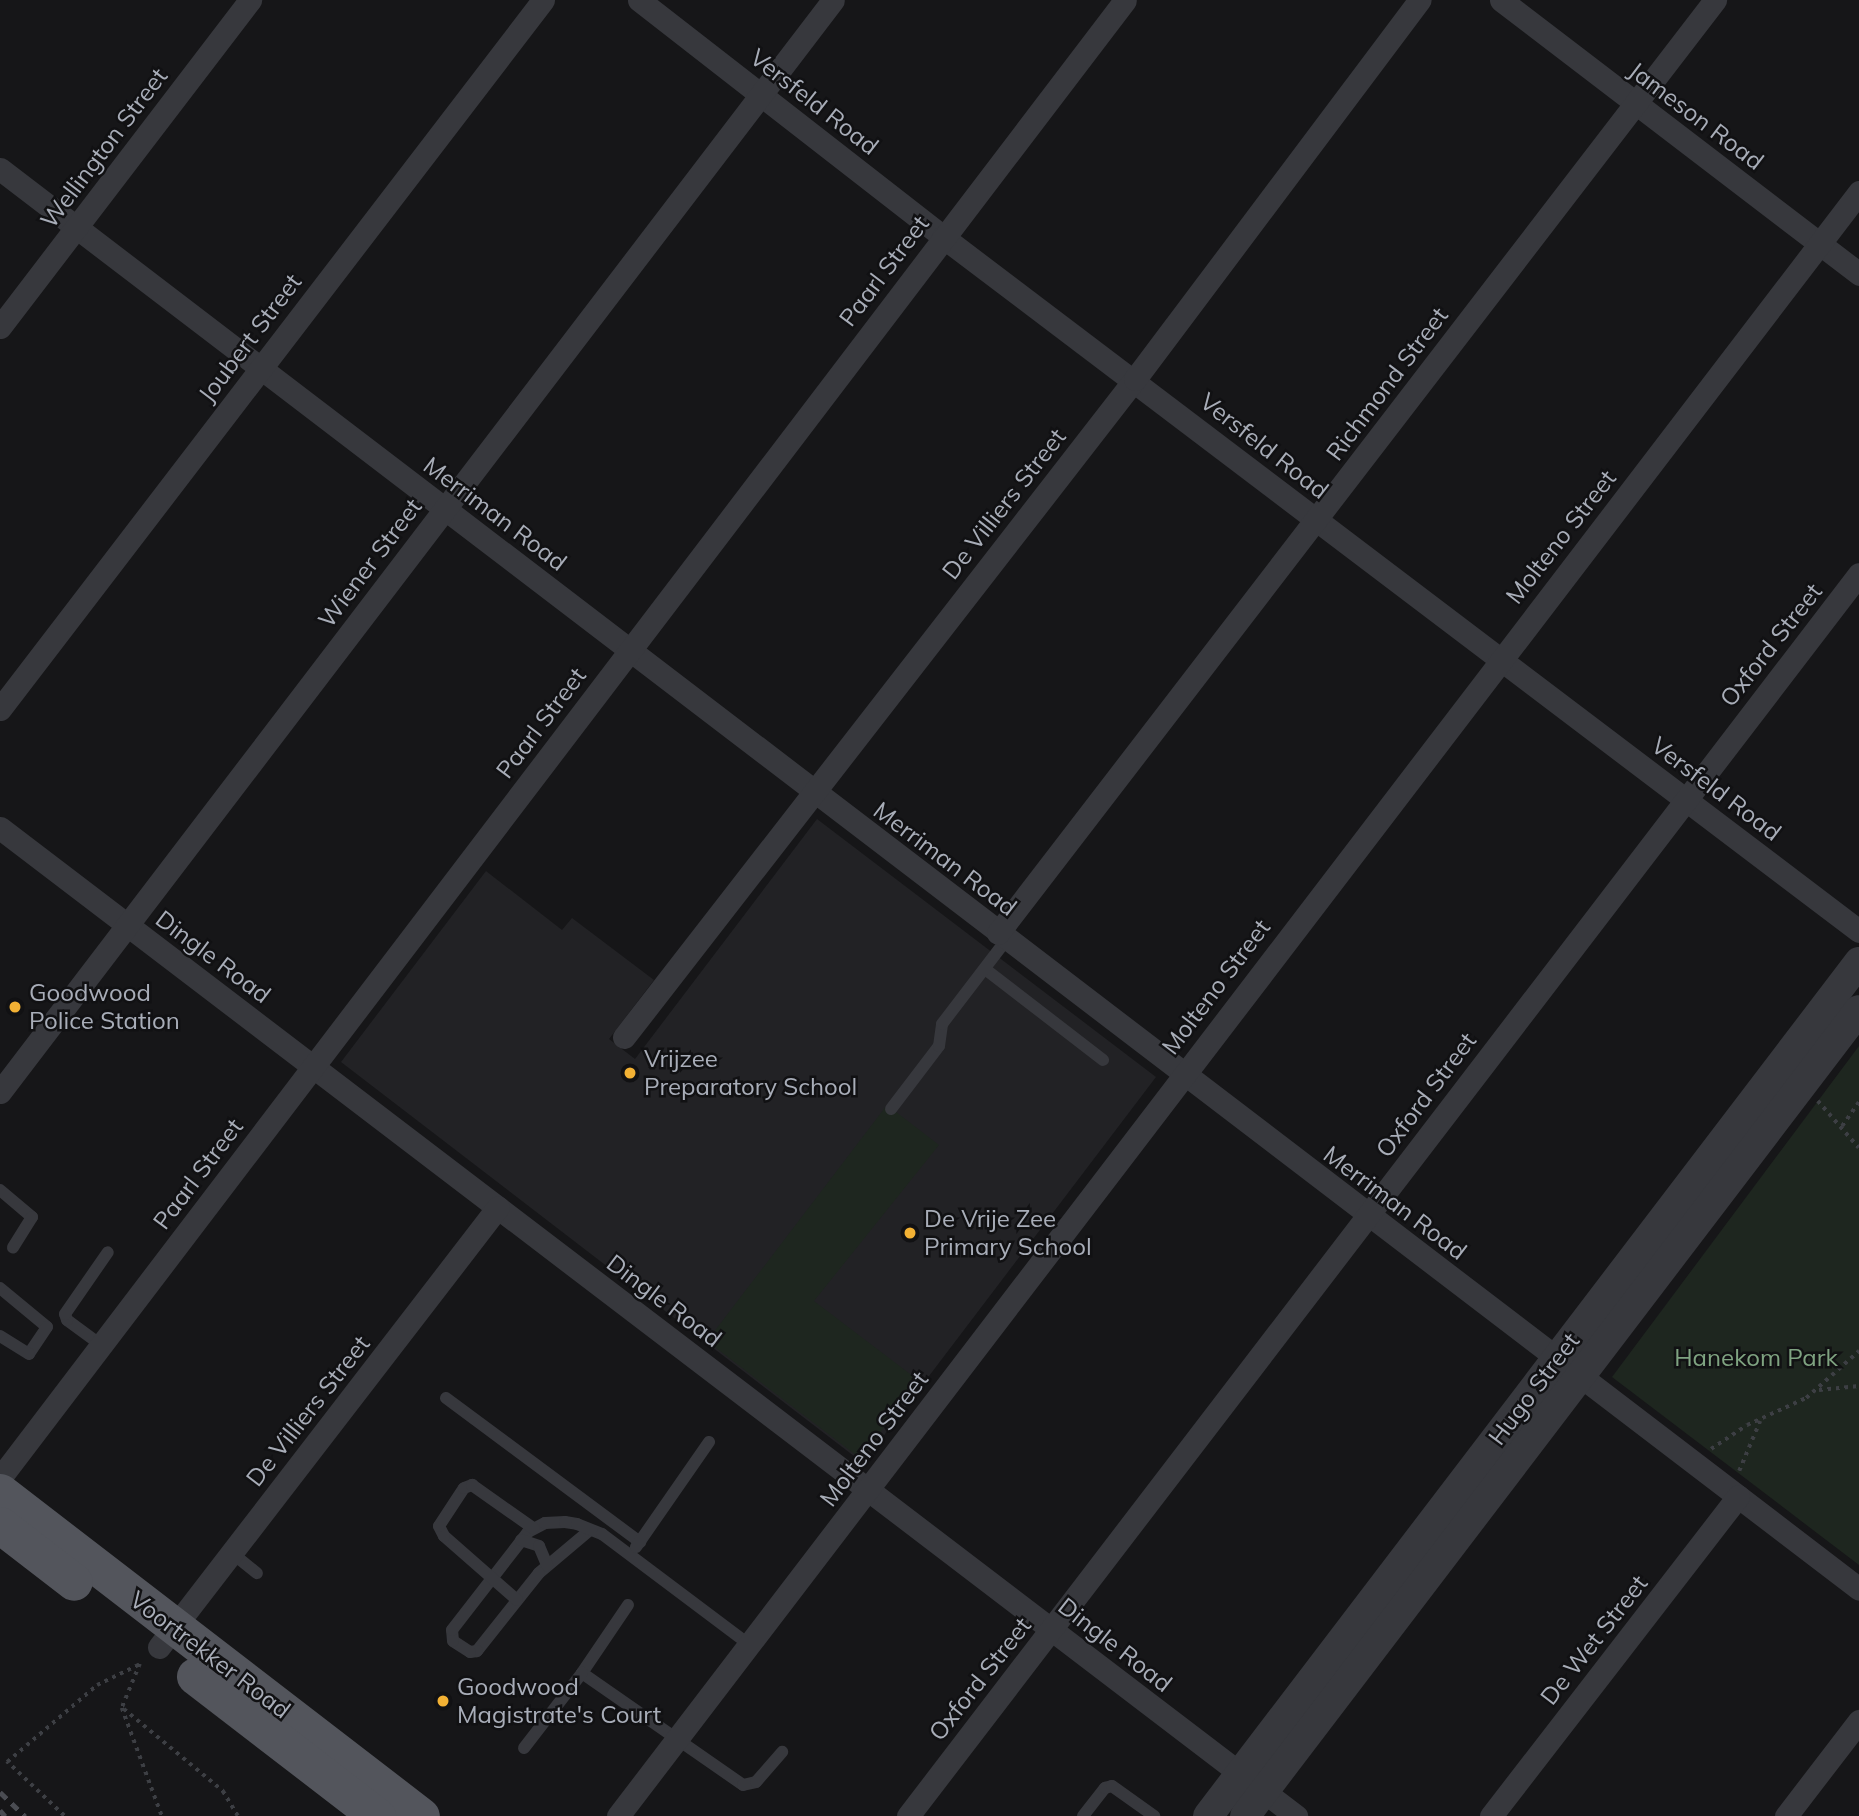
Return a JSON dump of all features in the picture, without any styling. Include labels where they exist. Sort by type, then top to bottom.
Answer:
[{"type":"main road","name":"Voortrekker Road","points":[[0,1492],[377,1816]]},
{"type":"main road","name":"Voortrekker Road","points":[[0,1525],[421,1816]]},
{"type":"street","name":"Wellington Street","points":[[0,327],[250,0]]},
{"type":"street","name":"Joubert Street","points":[[0,709],[543,0]]},
{"type":"street","name":"Versfeld Road","points":[[639,0],[943,237],[1135,379],[1859,931]]},
{"type":"street","name":"Wiener Street","points":[[0,1092],[833,0]]},
{"type":"street","name":"Paarl Street","points":[[0,1478],[1125,0]]},
{"type":"street","name":"De Villiers Street","points":[[624,1037],[1135,379],[1420,0]]},
{"type":"street","name":"Jameson Road","points":[[1501,0],[1859,274]]},
{"type":"street","name":"Richmond Street","points":[[1003,936],[1317,519],[1715,0]]},
{"type":"street","name":"Merriman Road","points":[[0,169],[1859,1589]]},
{"type":"street","name":"Molteno Street","points":[[618,1816],[751,1646],[1183,1074],[1859,192]]},
{"type":"street","name":"Oxford Street","points":[[908,1816],[1859,573]]},
{"type":"street","name":"Dingle Road","points":[[0,828],[1296,1816]]},
{"type":"street","name":"Hugo Street","points":[[1208,1816],[1252,1783],[1567,1367],[1859,962]]},
{"type":"street","name":"Hugo Street","points":[[1567,1367],[1859,1010]]},
{"type":"street","name":"De Villiers Street","points":[[167,1638],[498,1206]]},
{"type":"street","name":"De Wet Street","points":[[1492,1816],[1738,1496]]},
{"type":"street","points":[[1786,1816],[1859,1721]]},
{"type":"street","name":"Hugo Street","points":[[1245,1816],[1252,1783]]},
{"type":"lane","points":[[891,1108],[939,1046],[942,1024],[985,969],[1003,936]]},
{"type":"lane","points":[[985,969],[1102,1060]]},
{"type":"lane","points":[[0,1190],[32,1217],[13,1248]]},
{"type":"lane","points":[[101,1345],[65,1314],[108,1252]]},
{"type":"lane","points":[[0,1288],[47,1327],[29,1354],[0,1336]]},
{"type":"lane","points":[[446,1398],[640,1542]]},
{"type":"lane","points":[[629,1555],[709,1442]]},
{"type":"lane","points":[[517,1600],[441,1532],[441,1520],[464,1488],[479,1487],[533,1528]]},
{"type":"lane","points":[[590,1530],[547,1565],[477,1651],[455,1643],[452,1630],[521,1540],[533,1528],[565,1522],[590,1530],[629,1555],[751,1646]]},
{"type":"lane","points":[[521,1540],[539,1546],[547,1565]]},
{"type":"lane","points":[[232,1553],[257,1573]]},
{"type":"lane","points":[[524,1748],[582,1672],[628,1605]]},
{"type":"lane","points":[[582,1672],[743,1785],[756,1782],[782,1752]]},
{"type":"lane","points":[[1083,1816],[1105,1788],[1112,1786],[1154,1816]]},
{"type":"path","points":[[1816,1099],[1842,1126],[1859,1149]]},
{"type":"path","points":[[1842,1126],[1859,1102]]},
{"type":"path","points":[[1706,1452],[1761,1419],[1819,1390],[1859,1351]]},
{"type":"path","points":[[1819,1390],[1859,1385]]},
{"type":"path","points":[[1739,1471],[1761,1419]]},
{"type":"path","points":[[64,1816],[6,1762],[97,1685],[140,1664],[122,1708],[162,1816]]},
{"type":"path","points":[[122,1708],[223,1791],[239,1816]]},
{"type":"shaded area","name":"Vrijzee Preparatory School","points":[[817,819],[1156,1077],[863,1463],[341,1062],[486,871],[562,930],[572,918],[654,980],[609,1039],[635,1059]]},
{"type":"green space","name":"Hanekom Park","points":[[1859,1046],[1859,1565],[1612,1377]]},
{"type":"green space","points":[[887,1105],[939,1145],[814,1301],[918,1380],[861,1459],[707,1341]]},
{"type":"railway","points":[[0,1792],[25,1816]]},
{"type":"railway","points":[[0,1810],[5,1816]]},
{"type":"place","name":"Goodwood Police Station","points":[[15,1007]]},
{"type":"place","name":"Vrijzee Preparatory School","points":[[630,1073]]},
{"type":"place","name":"De Vrije Zee Primary School","points":[[910,1233]]},
{"type":"place","name":"Goodwood Magistrate's Court","points":[[443,1701]]}]
